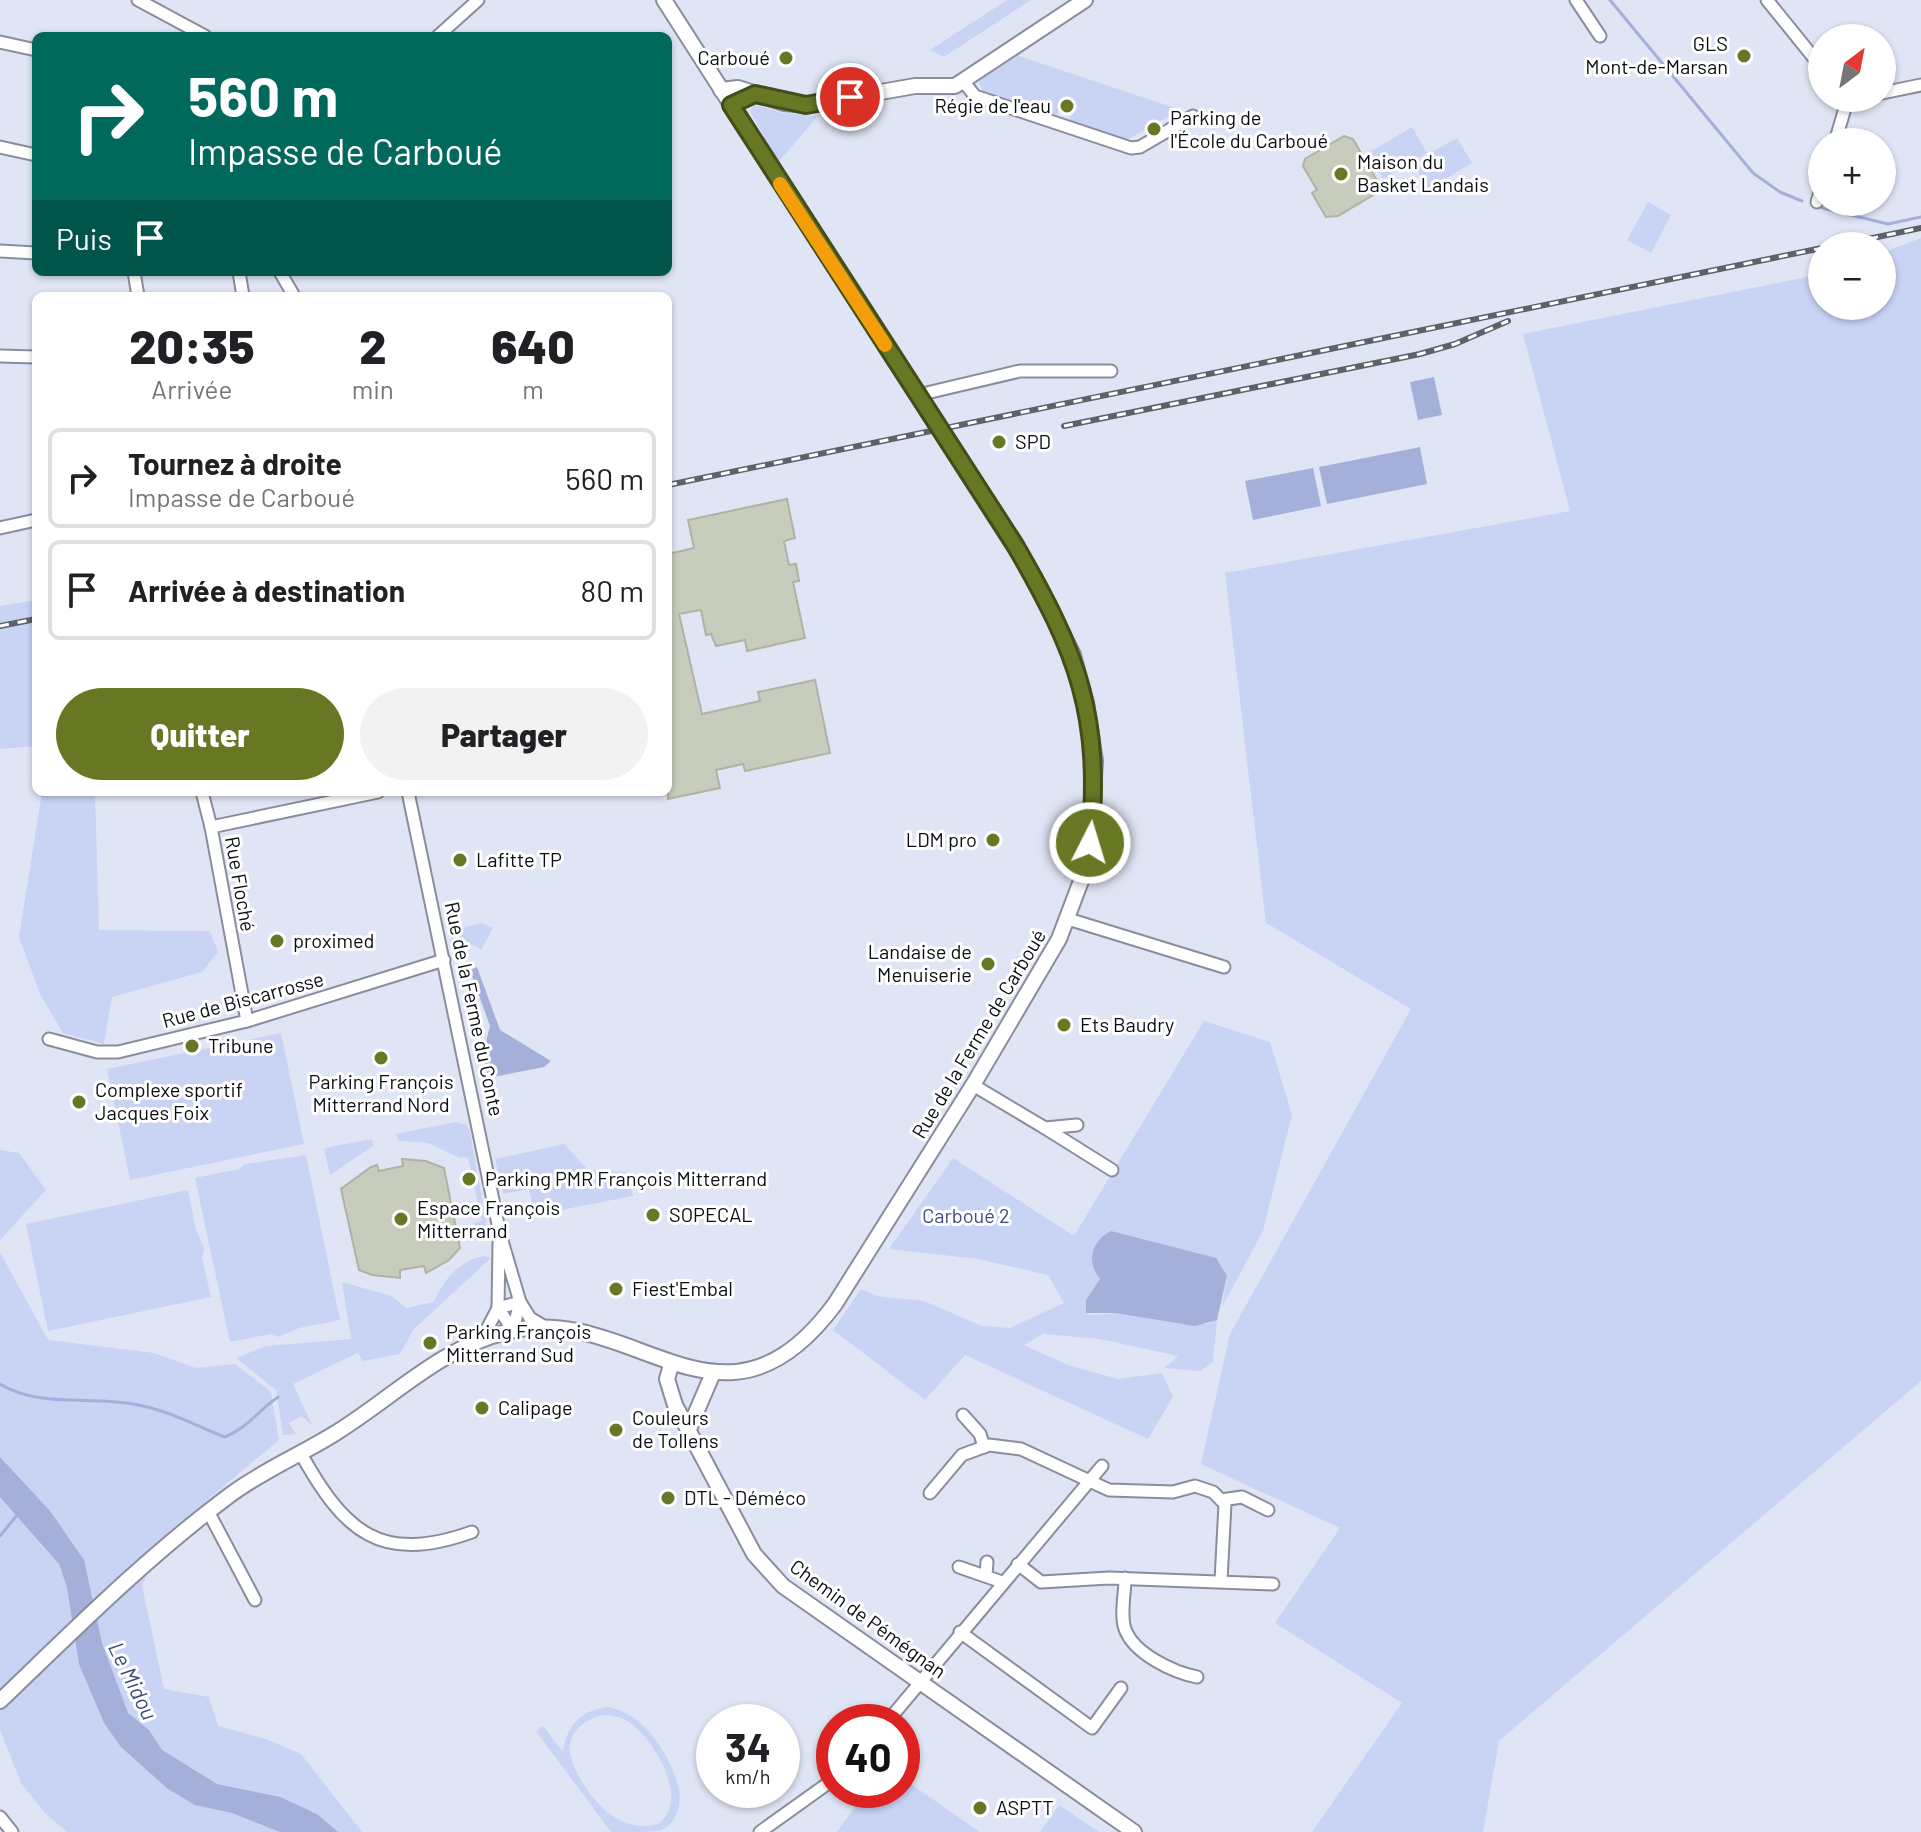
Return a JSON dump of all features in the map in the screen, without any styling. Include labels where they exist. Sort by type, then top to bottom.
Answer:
[{"type":"street","points":[[138,0],[198,32]]},
{"type":"street","points":[[442,32],[478,0]]},
{"type":"street","name":"Rue de la Ferme de Carboué","points":[[513,1330],[545,1327],[589,1335],[671,1365],[713,1373],[738,1372],[790,1351],[822,1322],[1039,977],[1068,919],[1088,852],[1095,757],[1073,655],[1028,566],[664,0]]},
{"type":"street","points":[[948,88],[1085,0]]},
{"type":"street","points":[[1576,0],[1600,36]]},
{"type":"street","points":[[1767,0],[1808,51]]},
{"type":"street","points":[[0,42],[32,49]]},
{"type":"street","points":[[963,81],[975,96]]},
{"type":"street","points":[[1896,90],[1921,85]]},
{"type":"street","points":[[721,90],[738,88],[806,105],[915,86],[948,88],[1131,148],[1140,147],[1193,116]]},
{"type":"street","points":[[731,105],[755,94]]},
{"type":"street","points":[[0,147],[32,154]]},
{"type":"street","points":[[0,251],[32,253]]},
{"type":"street","points":[[0,356],[32,357]]},
{"type":"street","points":[[918,395],[1020,371],[1111,371]]},
{"type":"street","points":[[0,528],[32,521]]},
{"type":"street","points":[[203,796],[211,827]]},
{"type":"street","name":"Rue Floché","points":[[247,1021],[211,827],[359,796]]},
{"type":"street","name":"Rue de la Ferme du Conte","points":[[409,796],[500,1234],[520,1302],[530,1318],[545,1327]]},
{"type":"street","points":[[1068,919],[1224,967]]},
{"type":"street","name":"Rue de Biscarrosse","points":[[49,1039],[97,1052],[118,1052],[247,1021],[444,960]]},
{"type":"street","points":[[973,1085],[1112,1170]]},
{"type":"street","points":[[1045,1128],[1077,1125]]},
{"type":"street","name":"Rue de la Ferme du Conte","points":[[482,1339],[498,1308],[500,1234]]},
{"type":"street","points":[[520,1302],[513,1330],[498,1308],[520,1302]]},
{"type":"street","points":[[0,1701],[121,1589],[249,1482],[335,1434],[445,1356],[482,1339],[513,1330]]},
{"type":"street","name":"Chemin de Pémégnan","points":[[671,1365],[667,1379],[670,1393],[754,1554],[783,1586],[1134,1832]]},
{"type":"street","points":[[689,1429],[713,1373]]},
{"type":"street","points":[[963,1415],[980,1434],[984,1447]]},
{"type":"street","points":[[930,1493],[962,1455],[984,1447],[1021,1449],[1109,1490],[1173,1492],[1195,1486],[1213,1492],[1225,1504],[1221,1581]]},
{"type":"street","points":[[300,1452],[323,1493],[350,1523],[379,1542],[410,1545],[443,1542],[472,1532]]},
{"type":"street","points":[[902,1704],[1102,1466]]},
{"type":"street","points":[[1221,1500],[1242,1497],[1268,1510]]},
{"type":"street","points":[[209,1513],[255,1600]]},
{"type":"street","points":[[1018,1564],[1041,1582],[1125,1578],[1273,1584]]},
{"type":"street","points":[[959,1567],[986,1569],[1002,1582]]},
{"type":"street","points":[[1125,1578],[1124,1626],[1132,1643],[1179,1673],[1197,1677]]},
{"type":"street","points":[[960,1632],[1089,1733],[1121,1688]]},
{"type":"street","points":[[760,1832],[816,1792]]},
{"type":"street","points":[[0,1817],[12,1832]]},
{"type":"green space","points":[[1007,0],[1031,0],[944,57],[930,50]]},
{"type":"green space","points":[[1016,55],[1178,111],[1125,141],[1069,121],[1076,104],[1063,99],[1056,118],[983,92],[978,80]]},
{"type":"green space","points":[[754,105],[783,113],[818,116],[778,163],[750,111]]},
{"type":"green space","points":[[1412,127],[1427,153],[1383,179],[1368,153]]},
{"type":"green space","points":[[1457,138],[1472,163],[1428,189],[1413,163]]},
{"type":"green space","points":[[1648,202],[1671,215],[1651,253],[1627,240]]},
{"type":"green space","points":[[1921,238],[1921,1381],[1499,1741],[1483,1832],[1312,1832],[1402,1703],[1275,1623],[1340,1528],[1201,1464],[1230,1334],[1411,1009],[1266,923],[1225,573],[1570,511],[1523,334],[1808,277],[1808,320],[1896,320],[1896,248]]},
{"type":"green space","points":[[32,601],[32,746],[0,749],[0,606]]},
{"type":"green space","points":[[41,796],[95,796],[99,930],[210,931],[218,952],[202,972],[112,997],[104,1044],[63,1033],[40,994],[19,937]]},
{"type":"green space","points":[[481,923],[493,928],[481,950],[473,945],[467,946],[462,956],[452,950],[450,941],[456,930]]},
{"type":"green space","name":"Carboué 2","points":[[1204,1021],[1270,1042],[1292,1115],[1263,1231],[1222,1307],[1227,1276],[1111,1231],[1099,1240],[1093,1252],[1093,1266],[1100,1279],[1088,1315],[1116,1313],[1206,1324],[1217,1320],[1213,1362],[1200,1371],[1164,1368],[1178,1356],[1100,1339],[1043,1334],[1024,1345],[1068,1365],[1118,1379],[1162,1373],[1173,1397],[1148,1439],[965,1355],[925,1400],[833,1330],[861,1289],[877,1296],[924,1301],[982,1326],[1010,1328],[1064,1303],[1048,1275],[978,1259],[889,1249],[953,1158],[1074,1236]]},
{"type":"green space","points":[[281,1033],[304,1144],[130,1180],[107,1069]]},
{"type":"green space","points":[[456,1122],[467,1125],[470,1132],[486,1220],[484,1241],[477,1236],[474,1223],[482,1221],[468,1157],[460,1158],[428,1143],[399,1141],[396,1134]]},
{"type":"green space","points":[[372,1139],[373,1146],[330,1175],[324,1148]]},
{"type":"green space","points":[[564,1144],[588,1170],[627,1172],[633,1196],[535,1215],[529,1189],[503,1194],[495,1159]]},
{"type":"green space","points":[[0,1150],[19,1153],[46,1190],[0,1240]]},
{"type":"green space","points":[[306,1155],[340,1320],[299,1328],[278,1337],[271,1334],[230,1342],[195,1178],[239,1169],[245,1164]]},
{"type":"green space","points":[[188,1190],[196,1230],[204,1248],[202,1258],[211,1297],[48,1331],[26,1224]]},
{"type":"green space","points":[[0,1252],[48,1340],[154,1353],[196,1368],[235,1364],[271,1392],[279,1440],[163,1537],[142,1586],[164,1689],[209,1697],[218,1726],[266,1739],[301,1754],[362,1832],[67,1832],[45,1813],[21,1783],[0,1730]]},
{"type":"green space","points":[[484,1256],[491,1258],[414,1329],[400,1354],[363,1361],[358,1353],[293,1384],[312,1425],[302,1416],[289,1423],[296,1434],[283,1435],[276,1390],[236,1358],[266,1346],[351,1339],[342,1282],[392,1296],[406,1308],[434,1302],[453,1273],[467,1262]]},
{"type":"green space","points":[[599,1708],[613,1708],[637,1720],[657,1743],[675,1774],[679,1807],[673,1820],[660,1831],[611,1832],[536,1731],[543,1726],[563,1752],[568,1734],[577,1720]],"holes":[[[602,1715],[626,1720],[657,1753],[670,1784],[671,1799],[667,1813],[658,1824],[636,1825],[618,1819],[602,1807],[581,1781],[571,1758],[572,1738],[587,1721]]]},
{"type":"green space","points":[[920,1790],[980,1832],[837,1832],[854,1808],[920,1808]]},
{"type":"green space","points":[[1059,1805],[1099,1832],[1040,1832]]},
{"type":"shaded area","points":[[1434,377],[1442,415],[1418,420],[1410,382]]},
{"type":"shaded area","points":[[1420,447],[1427,484],[1327,504],[1319,467]]},
{"type":"shaded area","points":[[1313,468],[1321,506],[1253,520],[1245,481]]},
{"type":"shaded area","points":[[477,967],[500,1030],[551,1061],[544,1067],[488,1078],[483,1053],[490,1026],[470,970]]},
{"type":"shaded area","points":[[1111,1231],[1216,1258],[1227,1276],[1217,1320],[1195,1326],[1116,1313],[1086,1313],[1086,1300],[1100,1279],[1093,1266],[1093,1252],[1099,1240]]},
{"type":"shaded area","points":[[0,1457],[50,1511],[84,1560],[102,1643],[128,1713],[149,1730],[162,1750],[217,1784],[280,1797],[317,1814],[338,1832],[280,1832],[232,1813],[195,1805],[168,1789],[121,1747],[104,1723],[79,1664],[67,1587],[59,1564],[0,1497]]},
{"type":"building","name":"Maison du Basket Landais","points":[[1344,136],[1353,139],[1361,153],[1360,160],[1366,161],[1380,186],[1378,192],[1338,216],[1326,217],[1312,193],[1317,190],[1303,166],[1305,159]]},
{"type":"building","points":[[787,499],[795,538],[784,541],[789,565],[796,564],[799,581],[793,582],[805,638],[747,651],[745,640],[716,646],[711,634],[706,635],[701,610],[679,614],[702,714],[760,701],[758,692],[815,680],[830,753],[745,771],[743,764],[716,770],[720,788],[668,799],[672,796],[672,553],[694,548],[688,520]]},
{"type":"building","name":"Espace François Mitterrand","points":[[402,1159],[426,1161],[444,1168],[460,1248],[449,1260],[426,1273],[424,1266],[400,1270],[400,1278],[372,1275],[359,1270],[341,1189],[371,1167],[377,1165],[379,1171],[403,1166]]},
{"type":"waterway","points":[[1610,0],[1753,173],[1780,192],[1802,201]]},
{"type":"waterway","points":[[1855,216],[1888,224],[1921,217]]},
{"type":"waterway","points":[[0,1384],[48,1399],[145,1406],[225,1437],[278,1397]]},
{"type":"waterway","points":[[0,1536],[18,1514]]},
{"type":"railway","points":[[1896,233],[1921,228]]},
{"type":"railway","points":[[672,484],[1808,251]]},
{"type":"railway","points":[[1064,426],[1420,354],[1455,344],[1508,321]]},
{"type":"railway","points":[[0,626],[32,620]]},
{"type":"slow traffic","points":[[780,184],[885,345]]},
{"type":"place","name":"GLS Mont-de-Marsan","points":[[1744,56]]},
{"type":"place","name":"Carboué","points":[[786,58]]},
{"type":"place","name":"Régie de l'eau","points":[[1067,106]]},
{"type":"place","name":"Parking de l'École du Carboué","points":[[1154,129]]},
{"type":"place","name":"Maison du Basket Landais","points":[[1341,174]]},
{"type":"place","name":"SPD","points":[[999,442]]},
{"type":"place","name":"LDM pro","points":[[993,840]]},
{"type":"place","name":"Lafitte TP","points":[[460,860]]},
{"type":"place","name":"proximed","points":[[277,941]]},
{"type":"place","name":"Landaise de Menuiserie","points":[[988,964]]},
{"type":"place","name":"Ets Baudry","points":[[1064,1025]]},
{"type":"place","name":"Tribune","points":[[192,1046]]},
{"type":"place","name":"Parking François Mitterrand Nord","points":[[381,1058]]},
{"type":"place","name":"Complexe sportif Jacques Foix","points":[[79,1102]]},
{"type":"place","name":"Parking PMR François Mitterrand","points":[[469,1179]]},
{"type":"place","name":"SOPECAL","points":[[653,1215]]},
{"type":"place","name":"Espace François Mitterrand","points":[[401,1219]]},
{"type":"place","name":"Fiest'Embal","points":[[616,1289]]},
{"type":"place","name":"Parking François Mitterrand Sud","points":[[430,1343]]},
{"type":"place","name":"Calipage","points":[[482,1408]]},
{"type":"place","name":"Couleurs de Tollens","points":[[616,1430]]},
{"type":"place","name":"DTL - Déméco","points":[[668,1498]]},
{"type":"place","name":"ASPTT","points":[[980,1808]]},
{"type":"route","points":[[850,97],[806,105],[784,103],[755,94],[731,105],[1015,545],[1052,611],[1073,655],[1086,703],[1095,761],[1090,843]]},
{"type":"water label","name":"Le Midou","points":[[133,1681]]}]
